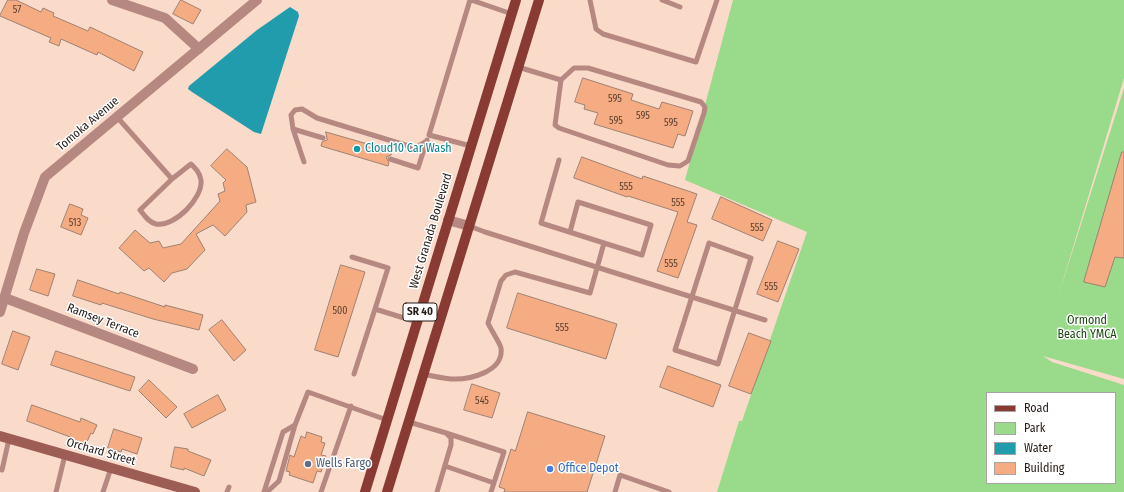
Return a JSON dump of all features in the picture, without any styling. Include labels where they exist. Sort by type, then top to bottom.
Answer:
[{"type":"main road","name":"West Granada Boulevard","points":[[365,492],[516,0]]},
{"type":"main road","name":"SR 40","points":[[388,492],[538,0]]},
{"type":"street","points":[[112,0],[165,18],[199,49]]},
{"type":"street","name":"Tomoka Avenue","points":[[0,312],[24,232],[44,177],[257,0]]},
{"type":"street","points":[[448,220],[469,226]]},
{"type":"street","name":"Ramsey Terrace","points":[[5,298],[193,369]]},
{"type":"street","name":"Orchard Street","points":[[5,438],[195,492]]},
{"type":"lane","points":[[390,159],[418,168],[470,0],[512,14]]},
{"type":"lane","points":[[590,0],[596,29],[603,34],[696,62],[717,0]]},
{"type":"lane","points":[[662,0],[680,7]]},
{"type":"lane","points":[[518,67],[561,80]]},
{"type":"lane","points":[[574,68],[588,68],[701,102],[705,107],[704,113],[688,161],[680,166],[668,165],[559,128],[555,125],[561,80],[574,68]]},
{"type":"lane","points":[[304,162],[293,129],[291,115],[295,110],[302,110],[317,118],[415,148],[427,141]]},
{"type":"lane","points":[[117,117],[172,179]]},
{"type":"lane","points":[[293,129],[323,138]]},
{"type":"lane","points":[[429,135],[471,146]]},
{"type":"lane","points":[[559,160],[541,223],[642,255],[651,225],[578,202],[570,232]]},
{"type":"lane","points":[[191,164],[199,172],[201,188],[197,199],[172,221],[162,224],[155,224],[148,220],[140,210],[172,179],[191,164]]},
{"type":"lane","points":[[469,226],[765,320]]},
{"type":"lane","points":[[423,374],[452,379],[472,376],[489,371],[498,361],[501,348],[488,323],[501,281],[506,275],[515,272],[590,293],[604,243]]},
{"type":"lane","points":[[709,243],[751,258],[734,311],[718,364],[675,350],[709,243]]},
{"type":"lane","points":[[352,257],[388,268],[354,374]]},
{"type":"lane","points":[[375,309],[417,322]]},
{"type":"lane","points":[[267,492],[279,481],[295,425],[308,392],[387,420]]},
{"type":"lane","points":[[321,492],[351,406]]},
{"type":"lane","points":[[409,422],[504,452],[491,492]]},
{"type":"lane","points":[[264,492],[283,432],[295,425]]},
{"type":"lane","points":[[437,492],[451,445],[451,438],[446,433]]},
{"type":"lane","points":[[2,470],[5,438]]},
{"type":"lane","points":[[56,492],[64,455]]},
{"type":"lane","points":[[445,466],[494,483]]},
{"type":"lane","points":[[103,492],[111,468]]},
{"type":"lane","points":[[615,492],[620,475],[669,492]]},
{"type":"green space","points":[[733,0],[1124,0],[1124,78],[1058,297],[1124,88],[1124,379],[1043,356],[1052,362],[1124,385],[1124,492],[717,492],[739,421],[742,421],[807,232],[685,180]]},
{"type":"water","points":[[290,7],[298,12],[299,16],[261,134],[254,132],[188,89],[189,86],[257,30]]},
{"type":"building","points":[[8,0],[16,0],[41,12],[43,8],[54,13],[53,16],[88,31],[90,27],[143,52],[134,71],[98,52],[97,55],[61,39],[59,46],[49,42],[51,38],[0,16]]},
{"type":"building","points":[[181,0],[201,10],[193,24],[173,14]]},
{"type":"building","points":[[583,78],[633,94],[631,100],[659,109],[662,102],[693,111],[685,136],[678,134],[673,148],[594,124],[598,113],[584,109],[585,105],[575,102]]},
{"type":"building","name":"Cloud10 Car Wash","points":[[326,132],[392,151],[391,155],[386,157],[389,163],[388,166],[321,146],[322,142],[327,140]]},
{"type":"building","points":[[227,149],[247,167],[256,202],[246,205],[247,212],[225,236],[213,225],[196,234],[205,250],[187,269],[172,273],[164,282],[149,268],[144,271],[119,248],[135,230],[150,243],[159,241],[163,248],[181,244],[220,201],[218,194],[225,191],[223,183],[226,180],[211,166]]},
{"type":"building","name":"Ormond Beach YMCA","points":[[1122,152],[1124,152],[1124,258],[1115,257],[1105,287],[1084,282]]},
{"type":"building","points":[[582,157],[642,179],[643,176],[697,194],[687,222],[697,225],[678,278],[657,271],[678,212],[628,196],[627,197],[574,178]]},
{"type":"building","points":[[721,197],[772,220],[763,241],[712,219]]},
{"type":"building","points":[[70,204],[83,209],[81,215],[88,218],[81,235],[61,227]]},
{"type":"building","points":[[778,241],[799,249],[778,302],[757,294]]},
{"type":"building","points":[[341,265],[365,272],[338,357],[315,350]]},
{"type":"building","points":[[37,269],[55,274],[48,296],[30,290]]},
{"type":"building","points":[[78,280],[119,294],[120,292],[165,307],[165,305],[203,315],[199,330],[153,319],[102,303],[101,305],[73,296]]},
{"type":"building","points":[[518,293],[617,324],[606,359],[507,328]]},
{"type":"building","points":[[222,320],[246,350],[234,361],[209,330]]},
{"type":"building","points":[[13,331],[30,337],[18,370],[2,364]]},
{"type":"building","points":[[749,333],[771,341],[751,394],[729,386]]},
{"type":"building","points":[[56,351],[135,377],[130,391],[51,365]]},
{"type":"building","points":[[668,366],[721,385],[713,407],[660,387]]},
{"type":"building","points":[[149,380],[177,407],[166,418],[139,391]]},
{"type":"building","points":[[472,384],[500,393],[492,418],[464,410]]},
{"type":"building","points":[[218,395],[226,410],[192,428],[184,414]]},
{"type":"building","points":[[32,405],[80,422],[81,418],[97,425],[93,434],[91,433],[85,446],[72,440],[73,438],[27,421]]},
{"type":"building","name":"Office Depot","points":[[528,412],[605,436],[587,492],[504,492],[505,489],[499,487],[511,449],[515,451]]},
{"type":"building","points":[[114,429],[142,438],[137,454],[122,449],[121,452],[108,448]]},
{"type":"building","name":"Wells Fargo","points":[[307,432],[322,437],[321,442],[325,443],[321,455],[326,456],[321,472],[317,471],[313,483],[289,475],[290,472],[286,471],[290,455],[294,457],[301,436],[305,438]]},
{"type":"building","points":[[175,447],[188,449],[188,451],[211,460],[204,476],[184,468],[184,470],[171,467]]},
{"type":"place","name":"Cloud10 Car Wash","points":[[357,149]]},
{"type":"place","name":"Wells Fargo","points":[[308,464]]},
{"type":"place","name":"Office Depot","points":[[550,469]]}]
